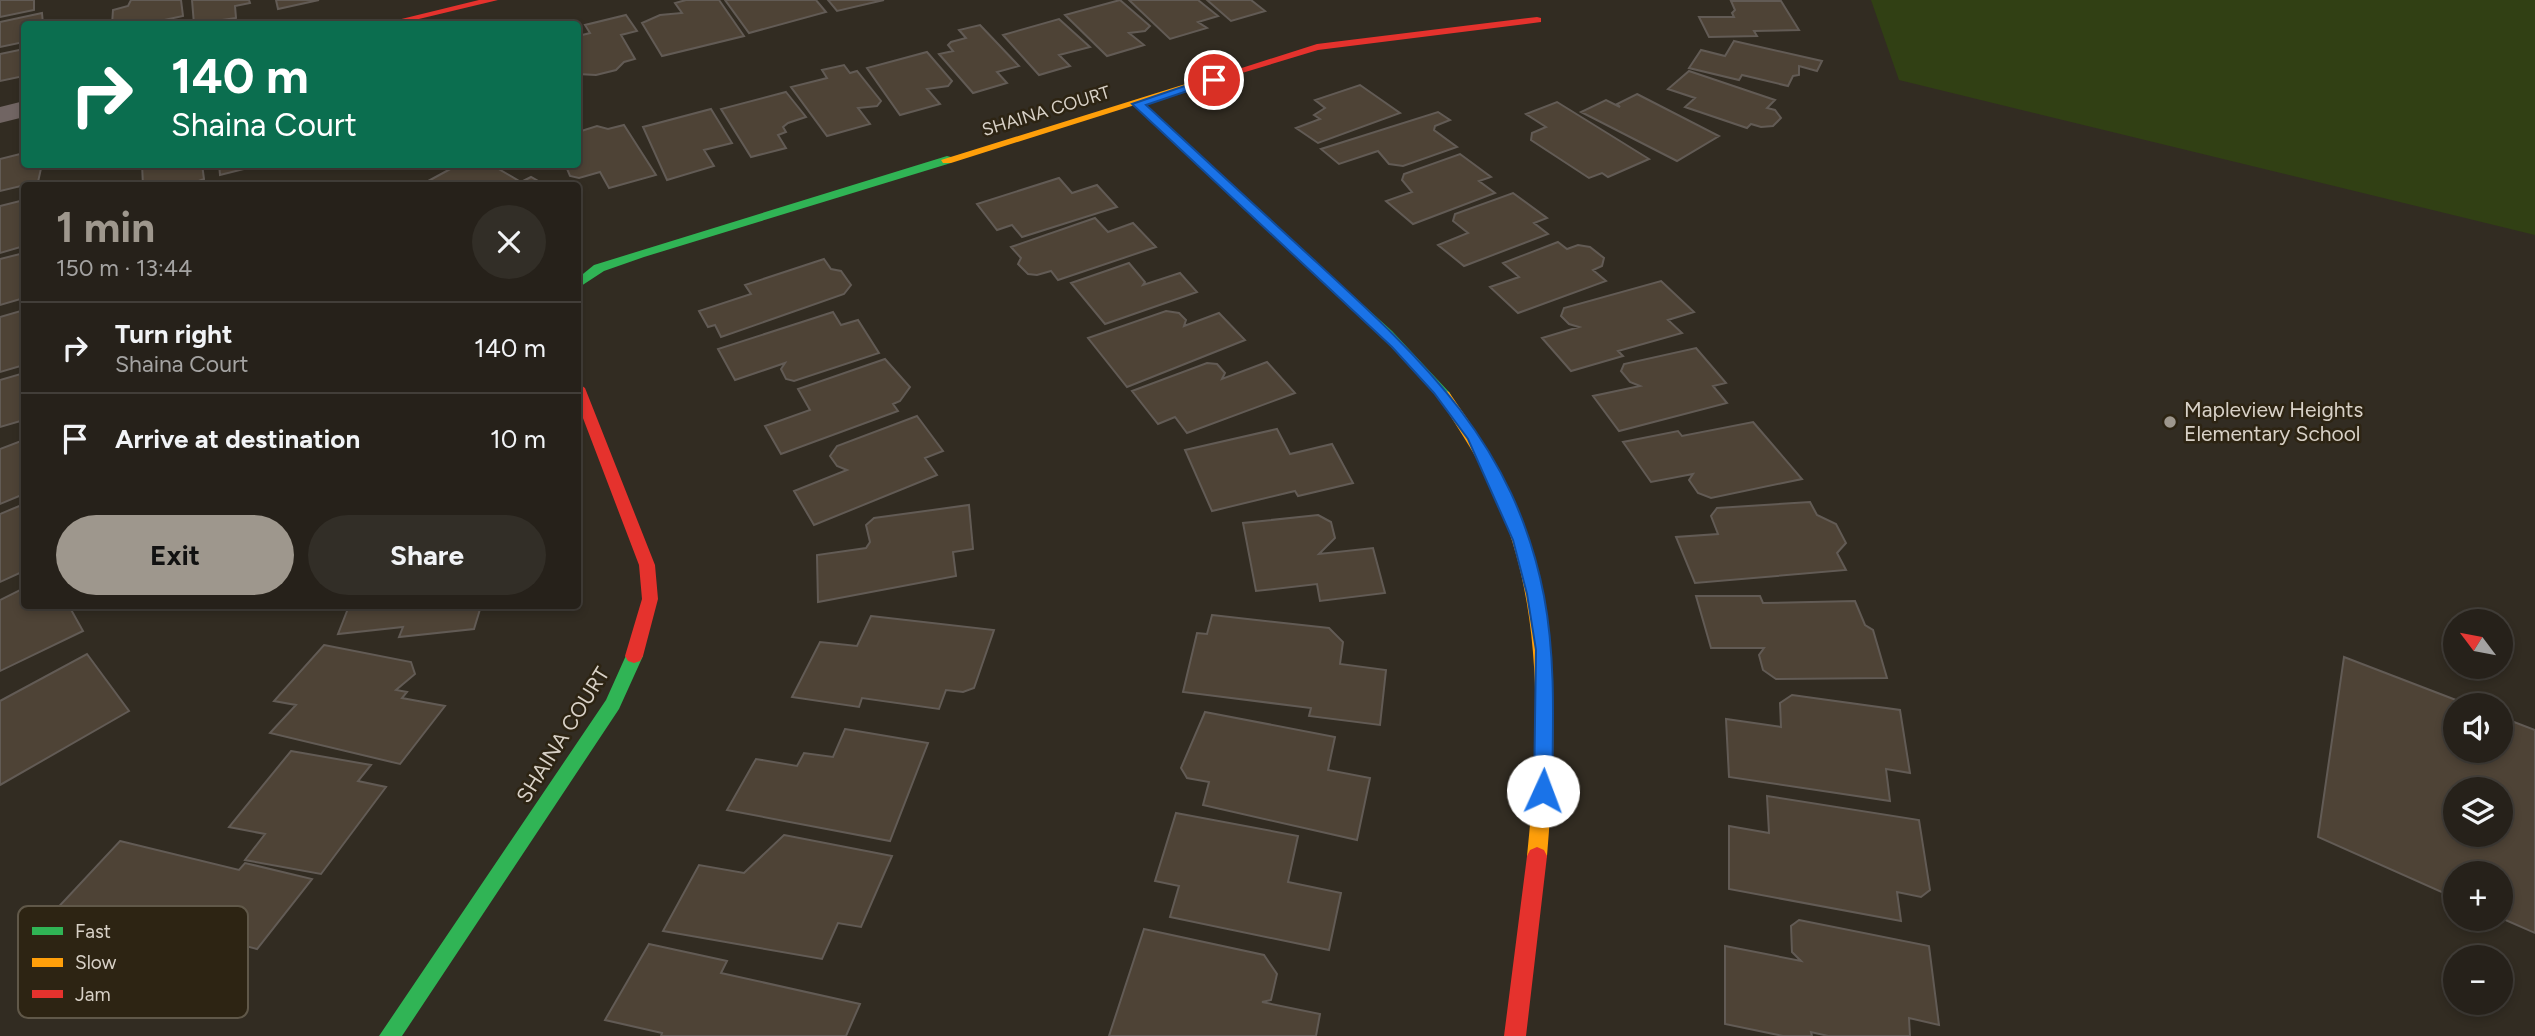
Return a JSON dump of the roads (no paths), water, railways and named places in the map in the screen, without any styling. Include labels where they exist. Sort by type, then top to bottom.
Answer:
[{"type":"street","points":[[399,21],[493,0]]},
{"type":"street","name":"SHAINA COURT","points":[[581,282],[599,268],[639,254],[1138,104],[1317,47],[1537,20]]},
{"type":"street","points":[[1138,104],[1397,344],[1439,389],[1474,438],[1521,540],[1535,594],[1544,650],[1546,713],[1543,791],[1515,1036]]},
{"type":"street","points":[[0,115],[21,110]]},
{"type":"street","name":"SHAINA COURT","points":[[390,1036],[613,704],[639,646],[650,599],[647,565],[581,396]]},
{"type":"place","name":"Mapleview Heights Elementary School","points":[[2170,422]]}]
